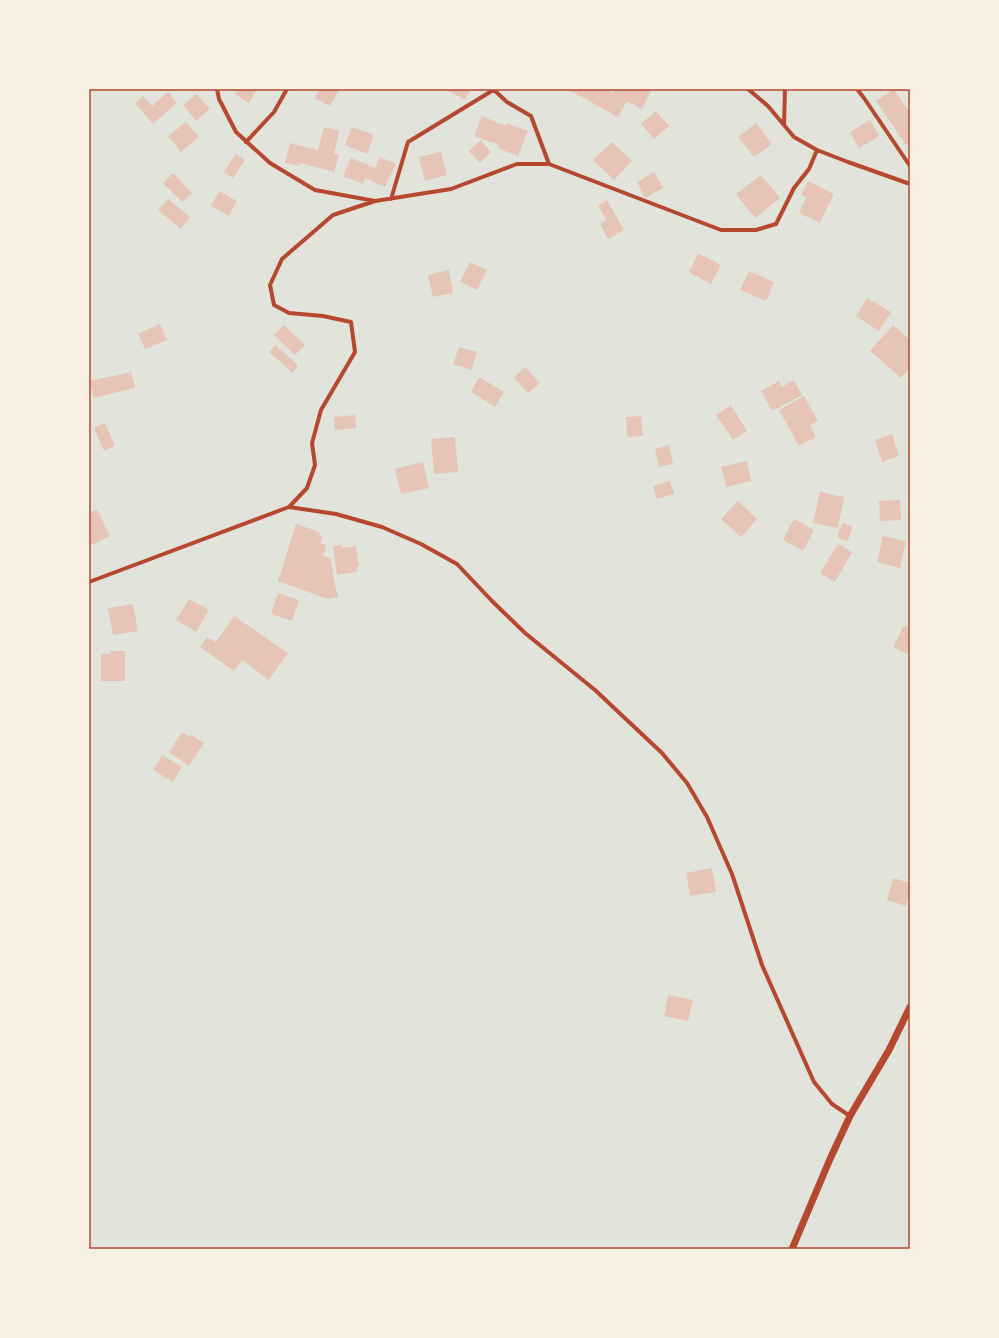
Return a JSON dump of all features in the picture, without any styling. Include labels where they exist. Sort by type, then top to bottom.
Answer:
[{"type":"street","points":[[217,89],[219,99],[236,132],[270,163],[315,190],[375,201]]},
{"type":"street","points":[[246,142],[274,112],[287,89]]},
{"type":"street","points":[[748,89],[768,106],[794,137],[817,150],[910,184]]},
{"type":"street","points":[[784,125],[785,89]]},
{"type":"street","points":[[857,89],[910,166]]},
{"type":"street","points":[[391,199],[408,142],[495,90],[507,102],[532,116],[549,164]]},
{"type":"street","points":[[89,582],[288,507],[307,488],[315,465],[312,443],[321,410],[355,352],[351,322],[323,316],[289,312],[274,305],[270,285],[282,259],[334,216],[375,201],[451,189],[517,164],[549,164],[721,230],[756,230],[776,224],[794,188],[809,169],[817,150]]},
{"type":"street","points":[[288,507],[336,514],[382,527],[421,544],[457,564],[492,602],[525,633],[595,690],[662,752],[686,783],[707,818],[732,874],[762,965],[814,1082],[832,1104],[850,1116]]},
{"type":"street","points":[[792,1249],[850,1116],[889,1050],[910,1007]]},
{"type":"shaded area","points":[[89,89],[910,89],[910,1249],[89,1249]]},
{"type":"building","points":[[238,89],[257,89],[249,103],[235,94]]},
{"type":"building","points":[[320,89],[340,89],[330,106],[315,98]]},
{"type":"building","points":[[445,89],[471,89],[465,100]]},
{"type":"building","points":[[606,89],[613,93],[615,89],[647,89],[651,91],[642,109],[627,101],[618,117],[569,90]]},
{"type":"building","points":[[894,89],[910,113],[910,143],[906,145],[876,101]]},
{"type":"building","points":[[168,92],[177,103],[153,124],[135,103],[143,96],[152,106]]},
{"type":"building","points":[[196,94],[210,109],[196,121],[183,105]]},
{"type":"building","points":[[656,111],[669,126],[654,139],[641,124]]},
{"type":"building","points":[[482,116],[506,126],[507,123],[528,131],[518,156],[497,148],[499,145],[474,136]]},
{"type":"building","points":[[870,120],[879,136],[859,148],[850,132]]},
{"type":"building","points":[[186,122],[199,137],[181,152],[168,136]]},
{"type":"building","points":[[756,123],[772,144],[754,157],[738,137]]},
{"type":"building","points":[[324,127],[339,131],[334,154],[339,155],[334,172],[300,163],[299,166],[285,163],[290,143],[318,150]]},
{"type":"building","points":[[352,127],[374,135],[367,154],[345,145]]},
{"type":"building","points":[[481,140],[491,152],[480,163],[469,151]]},
{"type":"building","points":[[612,142],[632,161],[614,180],[593,160]]},
{"type":"building","points":[[441,152],[447,175],[425,181],[419,157]]},
{"type":"building","points":[[236,154],[245,160],[233,178],[224,172]]},
{"type":"building","points":[[380,157],[396,164],[385,187],[365,178],[363,184],[343,176],[351,158],[375,168]]},
{"type":"building","points":[[654,172],[663,188],[645,198],[637,182]]},
{"type":"building","points":[[173,173],[192,193],[182,202],[163,183]]},
{"type":"building","points":[[761,175],[780,198],[755,218],[736,194]]},
{"type":"building","points":[[808,181],[834,194],[820,223],[799,213],[806,198],[801,195]]},
{"type":"building","points":[[219,191],[237,201],[229,216],[211,206]]},
{"type":"building","points":[[168,199],[190,217],[181,229],[158,210]]},
{"type":"building","points":[[607,200],[624,230],[608,239],[600,224],[606,220],[598,205]]},
{"type":"building","points":[[698,253],[721,265],[711,284],[689,272]]},
{"type":"building","points":[[470,262],[487,270],[477,290],[460,282]]},
{"type":"building","points":[[449,270],[453,293],[433,297],[428,275]]},
{"type":"building","points":[[749,271],[774,282],[766,301],[740,290]]},
{"type":"building","points":[[867,298],[891,312],[879,331],[856,316]]},
{"type":"building","points":[[160,324],[167,340],[145,349],[138,334]]},
{"type":"building","points":[[284,325],[305,345],[295,355],[274,335]]},
{"type":"building","points":[[893,325],[910,340],[910,368],[901,378],[870,351]]},
{"type":"building","points":[[275,345],[298,365],[293,373],[269,352]]},
{"type":"building","points":[[459,347],[477,352],[471,370],[453,364]]},
{"type":"building","points":[[525,367],[540,383],[528,393],[514,378]]},
{"type":"building","points":[[131,372],[135,388],[94,398],[90,381]]},
{"type":"building","points":[[479,377],[504,392],[495,407],[471,392]]},
{"type":"building","points":[[794,380],[802,395],[772,411],[761,391],[779,381],[782,387]]},
{"type":"building","points":[[804,396],[818,421],[810,425],[816,437],[799,446],[779,410]]},
{"type":"building","points":[[731,405],[747,431],[733,440],[716,415]]},
{"type":"building","points":[[355,415],[356,428],[335,430],[334,417]]},
{"type":"building","points":[[641,416],[643,436],[627,437],[626,417]]},
{"type":"building","points":[[105,423],[115,446],[104,451],[94,428]]},
{"type":"building","points":[[892,434],[899,456],[882,462],[875,440]]},
{"type":"building","points":[[455,437],[458,472],[434,474],[431,439]]},
{"type":"building","points":[[669,445],[673,464],[659,467],[655,449]]},
{"type":"building","points":[[747,461],[751,481],[726,487],[721,467]]},
{"type":"building","points":[[423,462],[429,488],[401,494],[395,469]]},
{"type":"building","points":[[670,481],[674,494],[657,499],[653,486]]},
{"type":"building","points":[[820,492],[844,497],[838,528],[813,523]]},
{"type":"building","points":[[900,500],[901,520],[880,521],[879,501]]},
{"type":"building","points":[[738,501],[757,519],[741,537],[721,519]]},
{"type":"building","points":[[97,509],[110,536],[89,546],[89,513]]},
{"type":"building","points":[[794,519],[814,530],[803,551],[783,540]]},
{"type":"building","points":[[843,523],[853,527],[847,542],[837,537]]},
{"type":"building","points":[[296,524],[320,532],[319,535],[323,536],[320,543],[326,545],[323,556],[331,558],[338,597],[328,599],[278,581]]},
{"type":"building","points":[[883,536],[906,541],[900,568],[877,562]]},
{"type":"building","points":[[838,544],[852,552],[835,582],[820,573]]},
{"type":"building","points":[[342,545],[342,548],[356,546],[359,567],[356,567],[357,572],[337,575],[333,546]]},
{"type":"building","points":[[278,593],[299,600],[292,621],[271,614]]},
{"type":"building","points":[[189,599],[209,610],[196,632],[176,620]]},
{"type":"building","points":[[133,604],[138,631],[113,635],[108,608]]},
{"type":"building","points":[[234,616],[288,653],[269,680],[242,660],[234,671],[200,647],[207,637],[216,642]]},
{"type":"building","points":[[904,625],[910,628],[910,655],[893,647]]},
{"type":"building","points":[[110,651],[125,651],[125,681],[101,681],[101,654],[110,654]]},
{"type":"building","points":[[182,732],[190,737],[191,735],[204,743],[189,766],[169,752]]},
{"type":"building","points":[[162,755],[182,767],[173,782],[153,770]]},
{"type":"building","points":[[712,868],[716,892],[690,896],[686,873]]},
{"type":"building","points":[[893,878],[910,883],[910,891],[906,906],[887,900]]},
{"type":"building","points":[[668,995],[693,1000],[688,1021],[664,1016]]}]
